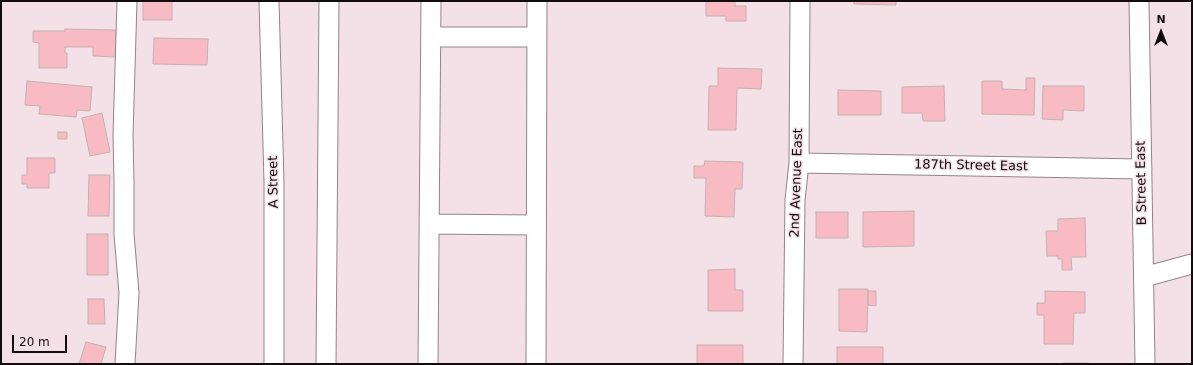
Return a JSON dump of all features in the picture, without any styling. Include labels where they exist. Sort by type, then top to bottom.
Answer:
[{"type":"street","points":[[125,364],[129,293],[124,234],[122,135],[127,1]]},
{"type":"street","name":"A Street","points":[[269,1],[274,182],[274,364]]},
{"type":"street","points":[[326,364],[329,1]]},
{"type":"street","points":[[428,364],[431,1]]},
{"type":"street","points":[[536,364],[537,1]]},
{"type":"street","name":"2nd Avenue East","points":[[793,364],[795,200],[799,163],[800,1]]},
{"type":"street","name":"B Street East","points":[[1139,1],[1145,364]]},
{"type":"street","points":[[431,37],[537,37]]},
{"type":"street","name":"187th Street East","points":[[799,163],[1142,169]]},
{"type":"street","points":[[429,224],[536,225]]},
{"type":"street","points":[[1144,277],[1192,264]]},
{"type":"building","points":[[143,1],[172,1],[172,20],[143,20]]},
{"type":"building","points":[[706,1],[735,1],[735,6],[746,6],[746,21],[726,21],[726,16],[706,16]]},
{"type":"building","points":[[854,1],[896,1],[896,5],[854,4]]},
{"type":"building","points":[[65,29],[116,30],[116,57],[93,56],[93,47],[65,47],[65,53],[67,53],[67,68],[39,68],[39,43],[33,42],[33,31],[65,31]]},
{"type":"building","points":[[154,38],[208,39],[207,65],[153,64]]},
{"type":"building","points":[[718,68],[762,69],[761,89],[737,88],[736,130],[708,130],[709,86],[718,86]]},
{"type":"building","points":[[1026,78],[1035,78],[1034,115],[982,114],[982,81],[1002,81],[1002,89],[1026,90]]},
{"type":"building","points":[[27,81],[92,87],[90,111],[77,110],[76,117],[39,114],[40,106],[25,105]]},
{"type":"building","points":[[944,86],[945,121],[923,121],[922,113],[902,113],[902,87]]},
{"type":"building","points":[[1043,86],[1084,86],[1084,111],[1063,110],[1063,120],[1042,119]]},
{"type":"building","points":[[838,90],[881,91],[881,115],[838,115]]},
{"type":"building","points":[[102,113],[110,152],[90,156],[82,118]]},
{"type":"building","points":[[58,132],[67,132],[67,139],[58,139]]},
{"type":"building","points":[[27,158],[55,158],[55,173],[49,173],[49,188],[27,188],[27,184],[22,184],[22,175],[27,175]]},
{"type":"building","points":[[705,161],[743,162],[742,189],[735,189],[734,217],[705,216],[706,178],[694,178],[694,166],[704,166]]},
{"type":"building","points":[[89,175],[110,175],[109,216],[88,216]]},
{"type":"building","points":[[914,211],[914,246],[863,247],[863,212]]},
{"type":"building","points":[[816,212],[848,212],[848,238],[816,238]]},
{"type":"building","points":[[1085,218],[1086,257],[1071,257],[1072,270],[1062,270],[1062,259],[1058,259],[1058,256],[1047,256],[1046,231],[1058,231],[1058,219]]},
{"type":"building","points":[[87,234],[108,234],[108,275],[87,275]]},
{"type":"building","points":[[735,269],[735,290],[743,290],[743,311],[708,311],[708,270]]},
{"type":"building","points":[[839,289],[868,289],[867,332],[839,331]]},
{"type":"building","points":[[868,291],[876,291],[876,306],[868,305]]},
{"type":"building","points":[[1045,291],[1085,292],[1085,313],[1074,313],[1073,344],[1044,344],[1044,315],[1037,315],[1037,303],[1045,303]]},
{"type":"building","points":[[88,299],[104,299],[105,324],[88,324]]},
{"type":"building","points":[[86,342],[106,347],[101,364],[79,364]]},
{"type":"building","points":[[697,345],[743,345],[743,364],[697,364]]},
{"type":"building","points":[[837,347],[883,347],[883,364],[837,364]]},
{"type":"building","points":[[1089,363],[1089,364],[1063,364]]}]
